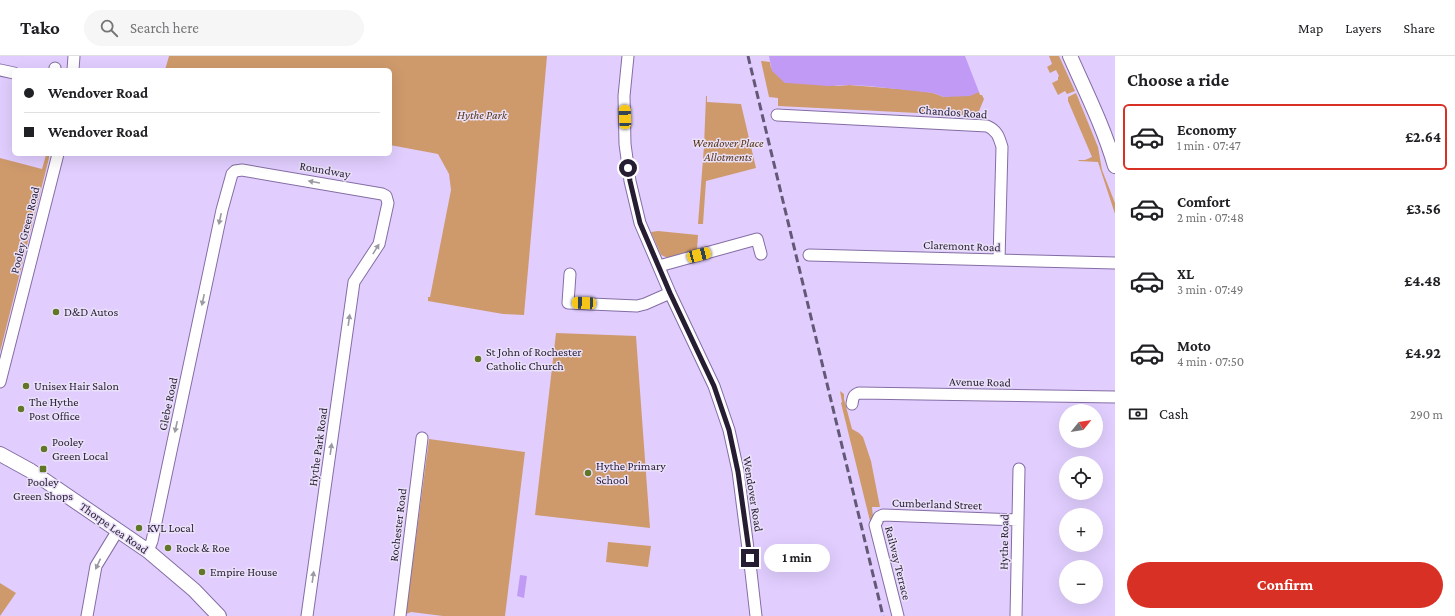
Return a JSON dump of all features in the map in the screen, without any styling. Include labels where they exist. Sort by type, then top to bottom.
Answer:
[{"type":"main road","points":[[1070,56],[1098,118],[1115,166]]},
{"type":"main road","name":"Thorpe Lea Road","points":[[0,454],[31,471],[148,551],[194,590],[219,616]]},
{"type":"street","points":[[73,68],[74,56]]},
{"type":"street","name":"Wendover Road","points":[[628,56],[624,96],[625,144],[630,181],[640,223],[670,293],[714,386],[729,430],[738,472],[756,616]]},
{"type":"street","points":[[0,70],[12,73]]},
{"type":"street","name":"Chandos Road","points":[[777,115],[987,126],[992,128],[999,137],[1002,146],[999,260]]},
{"type":"street","name":"Pooley Green Road","points":[[0,382],[57,156]]},
{"type":"street","name":"Roundway","points":[[211,261],[222,210],[232,174],[235,171],[242,170],[354,188],[386,196],[388,203],[379,244],[354,282]]},
{"type":"street","points":[[659,266],[757,239],[761,254]]},
{"type":"street","name":"Claremont Road","points":[[809,255],[1115,263]]},
{"type":"street","name":"Glebe Road","points":[[148,551],[154,534],[211,261]]},
{"type":"street","points":[[570,274],[568,303],[637,306],[670,293]]},
{"type":"street","name":"Hythe Park Road","points":[[307,616],[354,282]]},
{"type":"street","name":"Avenue Road","points":[[852,404],[855,395],[859,394],[1115,397]]},
{"type":"street","name":"Rochester Road","points":[[400,616],[422,438]]},
{"type":"street","name":"Hythe Road","points":[[1016,616],[1019,469]]},
{"type":"street","name":"Cumberland Street","points":[[879,517],[883,515],[1018,520]]},
{"type":"street","name":"Railway Terrace","points":[[879,517],[875,525],[898,616]]},
{"type":"street","points":[[87,616],[96,566],[118,530]]},
{"type":"green space","name":"Hythe Park","points":[[169,56],[547,56],[524,315],[503,314],[428,301],[451,190],[449,174],[438,154],[392,145],[392,68],[166,68]]},
{"type":"green space","points":[[1049,56],[1059,56],[1075,91],[1067,94],[1065,91],[1058,95],[1052,83],[1058,80],[1059,76],[1056,70],[1050,73],[1047,67],[1052,64]]},
{"type":"green space","points":[[761,61],[770,62],[771,68],[837,86],[849,85],[913,90],[933,93],[944,97],[979,92],[984,99],[977,116],[778,106],[778,98],[769,97]]},
{"type":"green space","points":[[1076,93],[1098,147],[1102,170],[1115,203],[1115,214],[1098,162],[1078,160],[1085,160],[1092,157],[1068,101],[1068,97]]},
{"type":"green space","name":"Wendover Place Allotments","points":[[706,96],[707,102],[741,104],[756,168],[706,181],[703,224],[698,224],[704,146]]},
{"type":"green space","points":[[46,156],[49,156],[0,352],[0,158],[42,169]]},
{"type":"green space","points":[[658,231],[698,235],[697,250],[668,258],[661,255],[651,232]]},
{"type":"green space","points":[[556,333],[636,336],[650,528],[535,515]]},
{"type":"green space","points":[[840,391],[844,394],[852,429],[863,437],[871,461],[880,507],[872,507],[873,517],[870,521],[841,403]]},
{"type":"green space","points":[[429,439],[525,452],[505,616],[443,616],[411,612],[406,614]]},
{"type":"green space","points":[[608,542],[651,546],[648,567],[606,562]]},
{"type":"green space","points":[[0,583],[16,593],[0,616]]},
{"type":"shaded area","points":[[769,56],[965,56],[979,92],[970,96],[944,97],[933,93],[869,86],[828,86],[785,83],[772,71]]},
{"type":"shaded area","points":[[520,575],[527,576],[524,598],[517,596]]},
{"type":"railway","points":[[748,56],[883,616]]},
{"type":"place","name":"D&D Autos","points":[[56,312]]},
{"type":"place","name":"St John of Rochester Catholic Church","points":[[478,359]]},
{"type":"place","name":"Unisex Hair Salon","points":[[26,386]]},
{"type":"place","name":"The Hythe Post Office","points":[[21,409]]},
{"type":"place","name":"Pooley Green Local","points":[[44,449]]},
{"type":"place","name":"Pooley Green Shops","points":[[43,469]]},
{"type":"place","name":"Hythe Primary School","points":[[588,473]]},
{"type":"place","name":"KVL Local","points":[[139,528]]},
{"type":"place","name":"Rock & Roe","points":[[168,548]]},
{"type":"place","name":"Empire House","points":[[202,572]]},
{"type":"route","points":[[628,168],[640,223],[670,293],[714,386],[729,430],[738,472],[750,558]]}]
